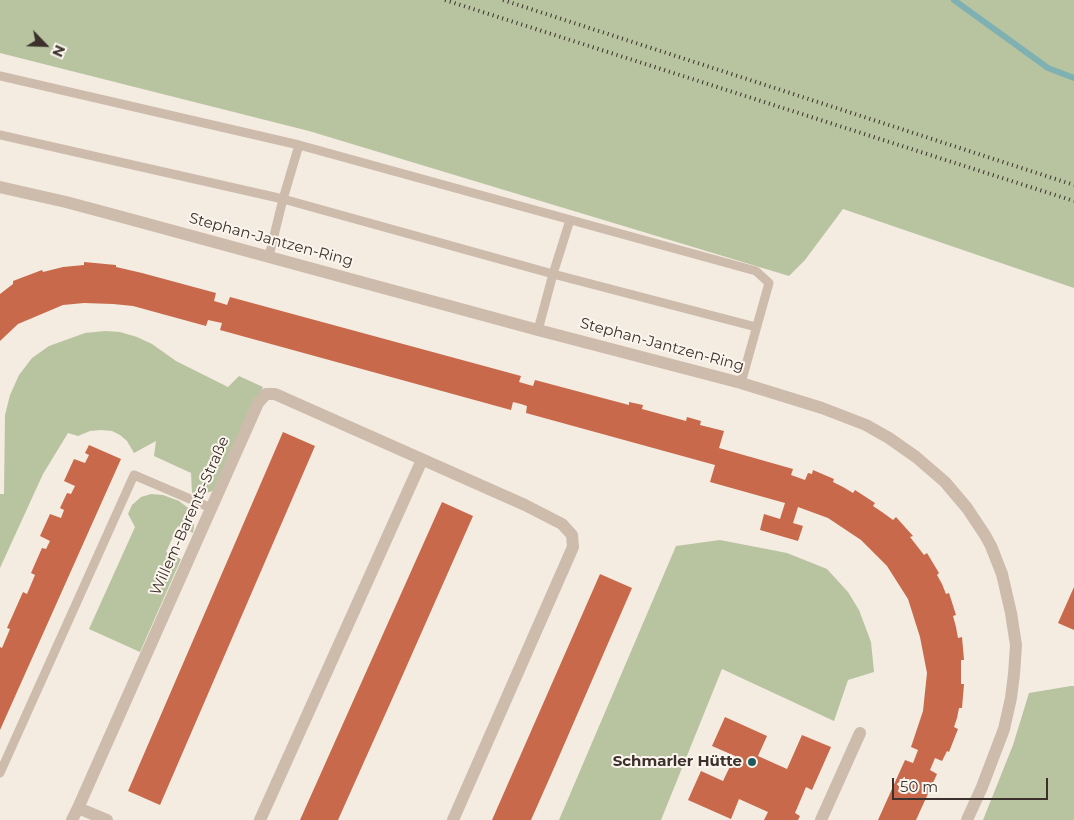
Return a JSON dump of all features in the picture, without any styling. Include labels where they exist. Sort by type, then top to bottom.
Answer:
[{"type":"street","name":"Stephan-Jantzen-Ring","points":[[0,187],[66,202],[760,388],[822,408],[866,426],[889,438],[945,482],[967,508],[988,540],[1002,574],[1011,613],[1016,645],[1014,674],[1004,728],[982,787],[967,820]]},
{"type":"street","name":"Willem-Barents-Straße","points":[[72,820],[258,403],[266,394],[275,394],[525,505],[562,524],[572,535],[573,548],[453,820]]},
{"type":"street","points":[[260,820],[422,460]]},
{"type":"street","points":[[821,820],[860,733]]},
{"type":"street","points":[[78,808],[107,820]]},
{"type":"lane","points":[[0,76],[299,145],[756,272],[769,283],[741,383]]},
{"type":"lane","points":[[0,135],[283,199],[553,274],[756,327]]},
{"type":"lane","points":[[269,256],[299,145]]},
{"type":"lane","points":[[538,330],[570,220]]},
{"type":"lane","points":[[0,772],[134,475],[211,508]]},
{"type":"green space","points":[[0,0],[1074,0],[1074,288],[843,209],[805,260],[789,276],[309,131],[0,53]]},
{"type":"green space","points":[[120,332],[137,337],[152,344],[176,361],[228,387],[239,376],[263,387],[217,489],[202,495],[192,494],[191,473],[154,456],[156,441],[134,453],[127,441],[112,431],[90,431],[78,436],[68,433],[43,474],[0,568],[0,494],[4,494],[5,415],[10,395],[19,375],[32,358],[49,346],[85,333]]},
{"type":"green space","points":[[151,494],[163,495],[179,501],[191,510],[194,526],[193,533],[178,526],[166,552],[181,559],[140,652],[89,629],[135,527],[128,514],[132,505],[141,497]]},
{"type":"green space","points":[[720,540],[787,553],[827,569],[848,592],[859,610],[871,642],[874,672],[848,680],[834,721],[722,669],[661,820],[559,820],[676,546]]},
{"type":"green space","points":[[1074,686],[1074,820],[983,820],[1013,745],[1029,693]]},
{"type":"building","points":[[84,262],[116,265],[116,267],[216,293],[214,301],[227,305],[230,297],[521,376],[519,382],[533,386],[535,380],[629,405],[629,402],[643,405],[642,409],[686,421],[687,417],[701,421],[700,425],[724,431],[719,448],[793,469],[791,475],[805,480],[808,473],[812,474],[813,470],[834,479],[833,482],[853,493],[855,490],[875,503],[873,506],[893,520],[896,517],[913,536],[910,537],[924,555],[927,553],[939,573],[937,575],[946,594],[949,593],[956,615],[953,616],[958,638],[962,637],[964,660],[961,660],[961,684],[964,684],[962,708],[959,708],[954,727],[958,729],[949,752],[947,751],[942,761],[935,758],[930,770],[937,774],[916,820],[878,820],[905,760],[913,763],[918,750],[911,747],[923,711],[927,673],[920,637],[908,599],[887,566],[861,540],[828,518],[798,507],[793,523],[803,526],[798,541],[760,530],[764,514],[780,519],[785,503],[710,482],[715,465],[526,413],[527,406],[521,404],[513,402],[511,410],[220,330],[222,323],[208,320],[206,326],[133,306],[84,303],[63,305],[18,324],[0,341],[0,294],[13,284],[13,281],[42,270],[43,272],[63,267],[84,265]]},
{"type":"building","points":[[283,432],[315,446],[160,805],[128,791]]},
{"type":"building","points":[[89,445],[121,459],[0,730],[0,647],[2,648],[10,629],[7,628],[23,592],[27,594],[35,575],[31,573],[42,548],[46,549],[50,541],[40,536],[50,514],[61,518],[64,510],[60,508],[67,493],[71,494],[75,486],[64,481],[74,459],[85,463],[89,455],[85,453]]},
{"type":"building","points":[[442,502],[473,516],[393,697],[338,820],[300,820]]},
{"type":"building","points":[[600,574],[632,588],[554,768],[531,820],[492,820]]},
{"type":"building","points":[[1074,587],[1074,630],[1058,623]]},
{"type":"building","name":"Schmarler Hütte","points":[[725,717],[767,736],[758,756],[787,769],[802,735],[831,747],[812,790],[806,787],[795,813],[800,816],[798,820],[764,820],[768,812],[739,799],[731,819],[688,800],[701,771],[723,781],[735,756],[712,746]]},
{"type":"waterway","points":[[954,0],[1048,68],[1074,78]]},
{"type":"railway","points":[[445,0],[1074,201]]},
{"type":"railway","points":[[503,0],[1074,185]]},
{"type":"place","name":"Schmarler Hütte","points":[[752,762]]}]
